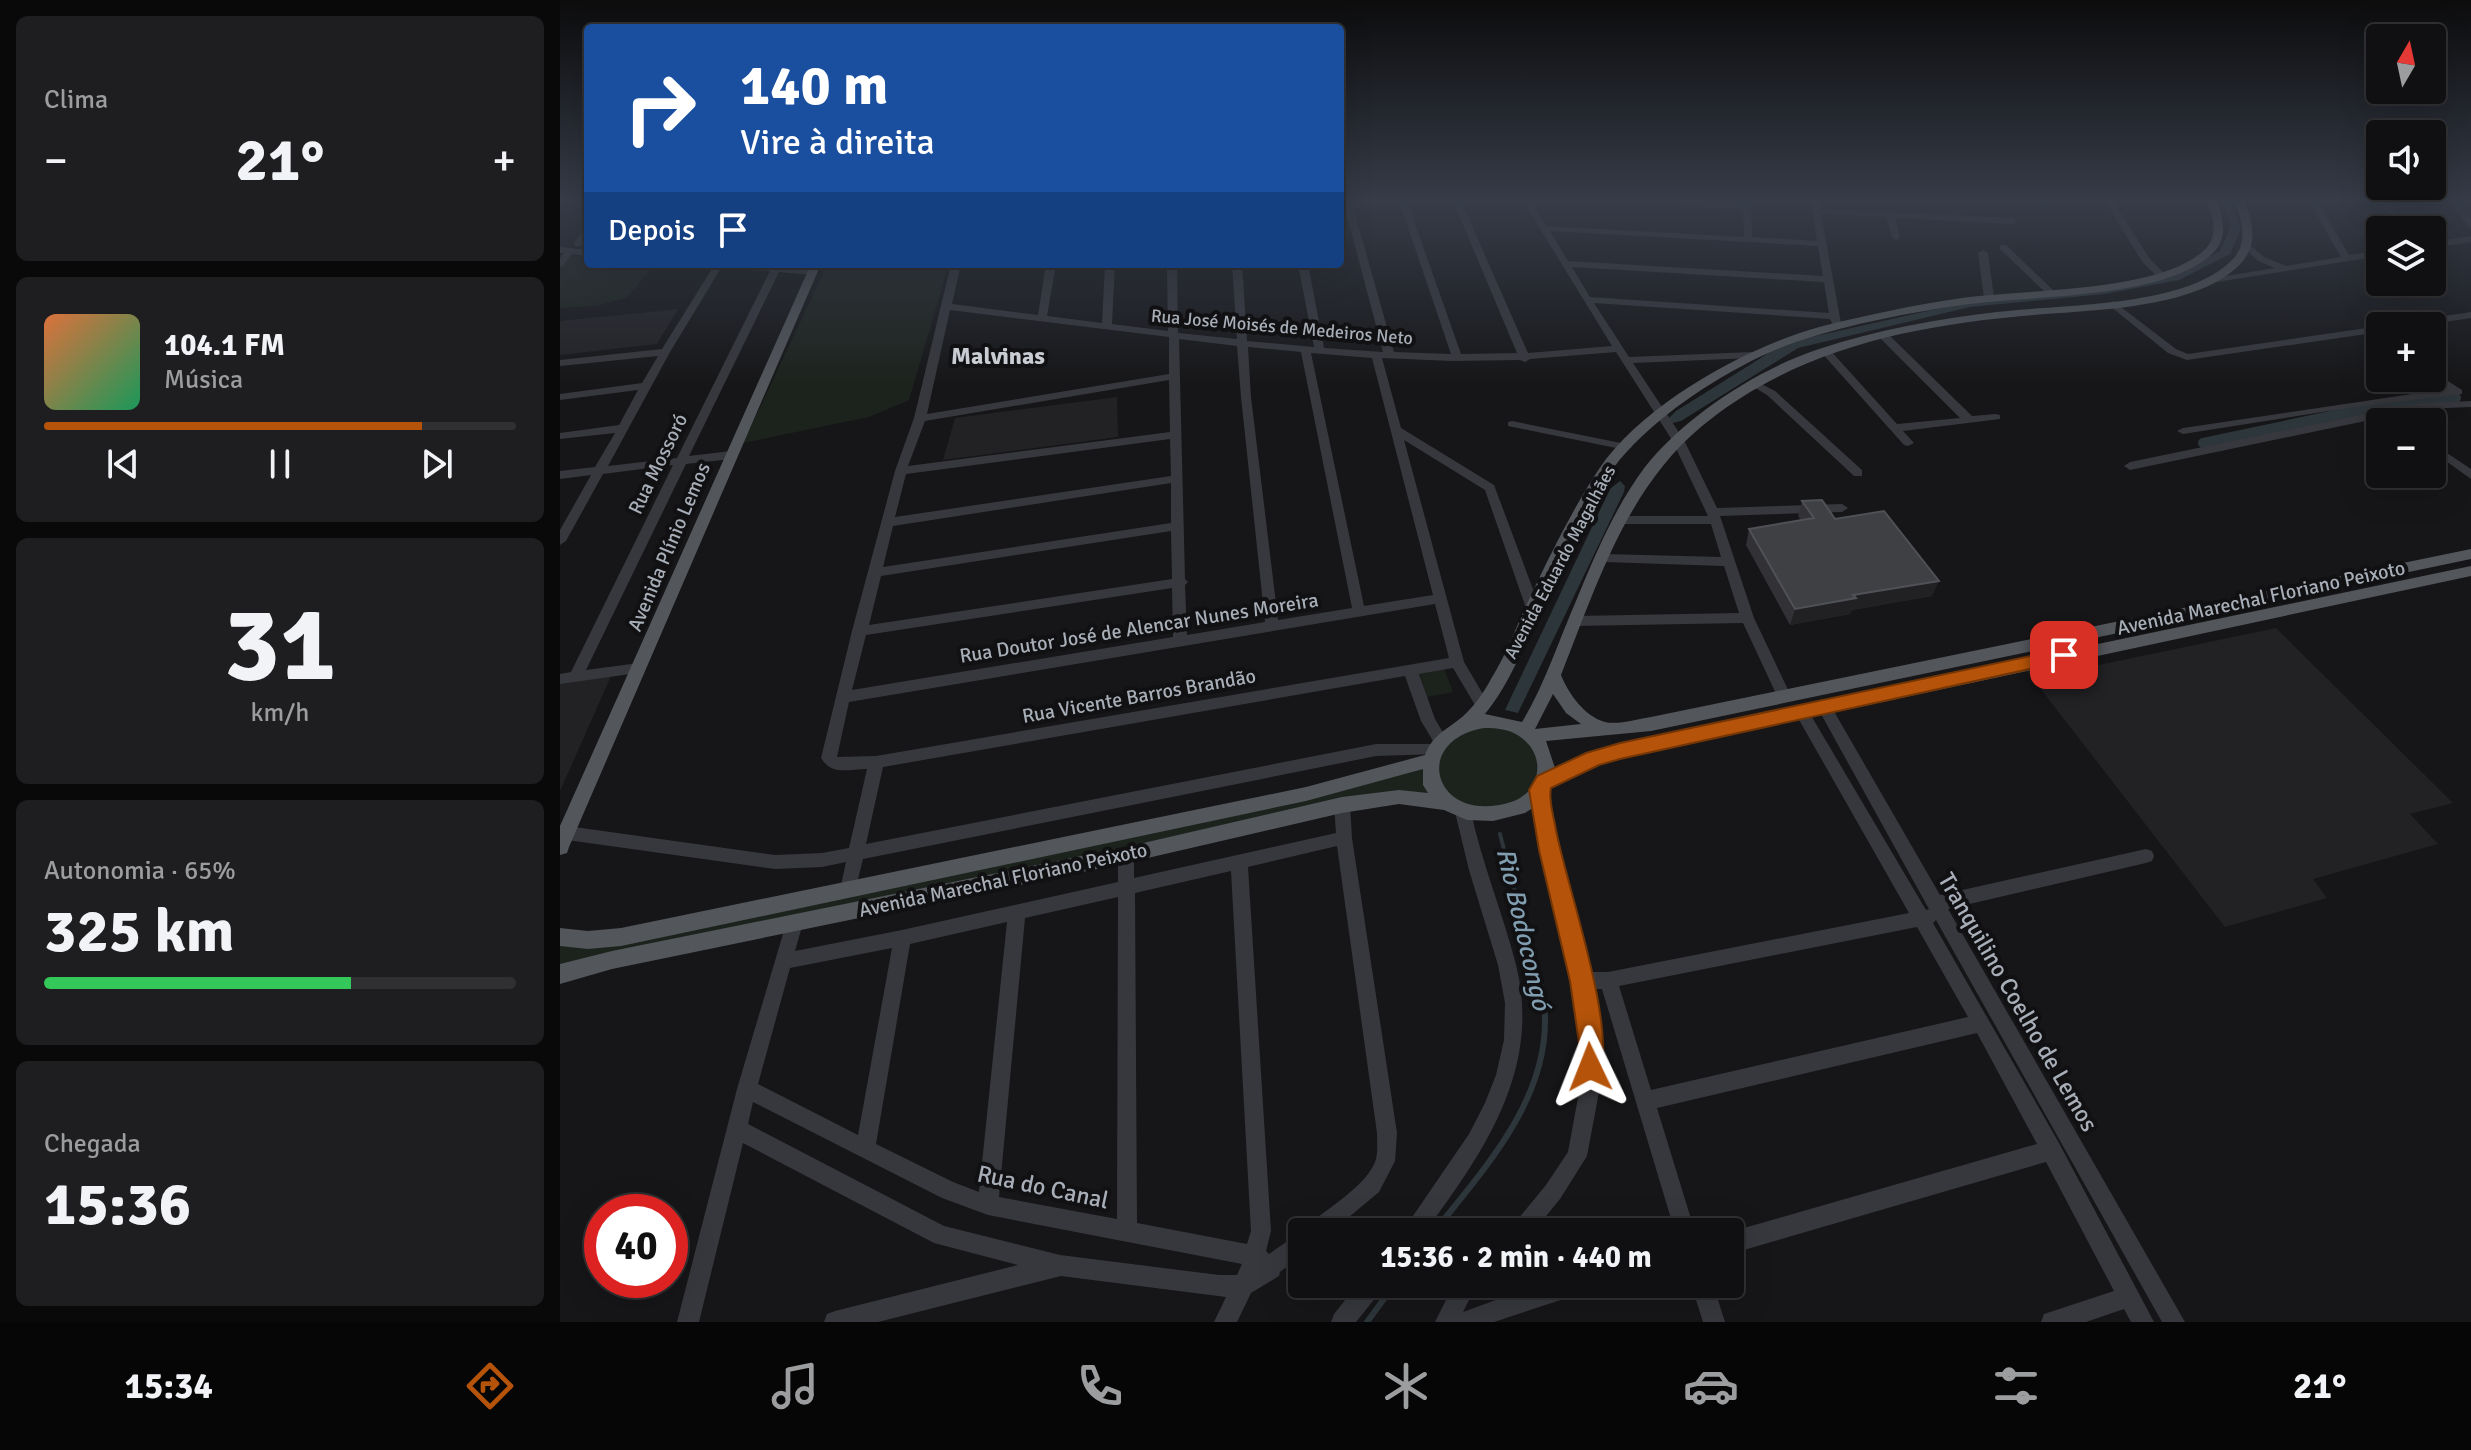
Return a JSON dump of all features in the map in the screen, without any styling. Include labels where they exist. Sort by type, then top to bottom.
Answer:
[{"type":"main road","name":"Avenida Eduardo Magalhães","points":[[1463,726],[1483,706],[1517,646],[1533,608],[1607,469],[1661,413],[1752,355],[1836,322],[1989,298],[2096,288],[2161,275],[2192,263]]},
{"type":"main road","name":"Avenida Eduardo Magalhães","points":[[1528,734],[1621,520],[1650,470],[1678,440],[1756,384],[1783,368],[1825,351],[1996,315],[2113,304],[2157,296],[2207,282],[2230,269],[2235,263]]},
{"type":"main road","name":"Avenida Plínio Lemos","points":[[560,847],[564,831],[815,268]]},
{"type":"main road","name":"Avenida Marechal Floriano Peixoto","points":[[1528,734],[1607,730],[2471,554]]},
{"type":"main road","name":"Avenida Marechal Floriano Peixoto","points":[[1542,786],[1593,758],[1620,751],[1823,705],[2471,571]]},
{"type":"main road","points":[[1552,674],[1567,705],[1579,716],[1607,730]]},
{"type":"main road","points":[[1495,721],[1528,734],[1545,758],[1542,786],[1521,807],[1503,814],[1483,816],[1455,807],[1436,790],[1430,776],[1435,750],[1463,726],[1495,721]]},
{"type":"main road","name":"Avenida Marechal Floriano Peixoto","points":[[560,937],[588,940],[621,937],[1306,794],[1435,750]]},
{"type":"main road","name":"Avenida Marechal Floriano Peixoto","points":[[560,974],[612,960],[1126,855],[1342,805],[1399,797],[1455,807]]},
{"type":"street","points":[[1359,263],[1398,431],[1457,662],[1483,706]]},
{"type":"street","points":[[1424,263],[1457,357]]},
{"type":"street","points":[[1484,263],[1525,359]]},
{"type":"street","points":[[1587,300],[1836,322],[1826,263]]},
{"type":"street","points":[[1984,263],[1989,298]]},
{"type":"street","points":[[2019,263],[2050,292]]},
{"type":"street","points":[[2148,263],[2161,275]]},
{"type":"street","points":[[2267,263],[2287,269]]},
{"type":"street","points":[[2207,282],[2329,263]]},
{"type":"street","points":[[1566,264],[1829,279]]},
{"type":"street","points":[[1566,264],[1678,440],[1714,516],[1747,618],[1784,696]]},
{"type":"street","points":[[560,541],[716,268]]},
{"type":"street","points":[[756,268],[802,268]]},
{"type":"street","points":[[844,697],[901,471],[920,418],[955,268]]},
{"type":"street","points":[[1042,317],[1050,268]]},
{"type":"street","points":[[1107,326],[1110,268]]},
{"type":"street","points":[[1172,268],[1180,642]]},
{"type":"street","points":[[1237,268],[1246,397],[1272,627]]},
{"type":"street","points":[[1303,268],[1312,348],[1359,612]]},
{"type":"street","name":"Rua Mossoró","points":[[576,676],[775,270]]},
{"type":"street","points":[[2113,304],[2181,356],[2194,357],[2366,334]]},
{"type":"street","points":[[944,309],[1174,334]]},
{"type":"street","name":"Rua José Moisés de Medeiros Neto","points":[[944,309],[1042,317],[1244,343],[1382,354],[1525,359],[1621,354],[1752,355]]},
{"type":"street","points":[[2446,319],[2471,315]]},
{"type":"street","points":[[1885,337],[1969,420]]},
{"type":"street","points":[[1825,351],[1908,443]]},
{"type":"street","points":[[560,363],[665,352]]},
{"type":"street","points":[[920,418],[1175,376]]},
{"type":"street","points":[[2446,383],[2466,396]]},
{"type":"street","points":[[1756,384],[1771,393],[1858,473]]},
{"type":"street","points":[[560,397],[647,386]]},
{"type":"street","points":[[2411,408],[2466,396]]},
{"type":"street","points":[[2183,431],[2291,416],[2357,401],[2466,396]]},
{"type":"street","points":[[1896,428],[1996,417]]},
{"type":"street","points":[[2130,466],[2366,417]]},
{"type":"street","points":[[1512,424],[1626,447]]},
{"type":"street","points":[[560,436],[624,428]]},
{"type":"street","points":[[1398,431],[1490,488],[1533,608]]},
{"type":"street","points":[[901,471],[1175,435]]},
{"type":"street","points":[[560,475],[731,455]]},
{"type":"street","points":[[2446,456],[2471,475]]},
{"type":"street","points":[[890,522],[1176,479]]},
{"type":"street","points":[[1621,520],[1842,508]]},
{"type":"street","points":[[874,573],[1179,526]]},
{"type":"street","points":[[1604,558],[1727,562]]},
{"type":"street","points":[[859,631],[1181,582]]},
{"type":"street","name":"Rua Doutor José de Alencar Nunes Moreira","points":[[844,697],[1441,598]]},
{"type":"street","points":[[1575,621],[1747,618]]},
{"type":"street","name":"Rua Vicente Barros Brandão","points":[[844,697],[829,758],[834,764],[844,765],[1457,662]]},
{"type":"street","points":[[560,679],[639,668]]},
{"type":"street","points":[[564,831],[775,862],[855,855],[1376,750],[1435,750],[1410,669]]},
{"type":"street","name":"Tranquilino Coelho de Lemos","points":[[1823,705],[2005,1048],[2052,1150],[2143,1322]]},
{"type":"street","name":"Tranquilino Coelho de Lemos","points":[[1801,711],[1933,912],[1982,1023],[2005,1048],[2174,1322]]},
{"type":"street","points":[[848,890],[876,762]]},
{"type":"street","points":[[1532,1218],[1577,1156],[1586,1118],[1591,1043],[1582,981],[1549,850],[1542,786]]},
{"type":"street","points":[[1331,1218],[1376,1177],[1387,1153],[1387,1133],[1344,838],[1342,805]]},
{"type":"street","points":[[1423,1218],[1469,1157],[1496,1106],[1508,1069],[1514,1036],[1514,1008],[1507,965],[1468,837],[1455,807]]},
{"type":"street","points":[[784,961],[902,938],[1344,838]]},
{"type":"street","points":[[1126,855],[1127,1230]]},
{"type":"street","points":[[1582,981],[1608,980],[1933,912],[2146,856]]},
{"type":"street","points":[[1239,862],[1263,1262]]},
{"type":"street","points":[[988,1205],[1017,912]]},
{"type":"street","points":[[688,1322],[747,1089],[794,923]]},
{"type":"street","points":[[866,1147],[902,938]]},
{"type":"street","points":[[1608,980],[1681,1218]]},
{"type":"street","points":[[1645,1101],[1982,1023]]},
{"type":"street","name":"Rua do Canal","points":[[747,1089],[949,1191],[988,1205],[1127,1230],[1263,1262]]},
{"type":"street","points":[[737,1129],[941,1236],[1061,1265],[1219,1286],[1245,1285]]},
{"type":"street","points":[[1744,1239],[2052,1150]]},
{"type":"street","points":[[1227,1320],[1245,1285],[1263,1262],[1288,1249]]},
{"type":"street","points":[[835,1322],[1061,1265]]},
{"type":"street","points":[[2052,1322],[2129,1297]]},
{"type":"street","points":[[1342,1322],[1361,1298]]},
{"type":"street","points":[[1446,1322],[1459,1298]]},
{"type":"street","points":[[1466,1322],[1529,1298]]},
{"type":"street","points":[[1706,1298],[1714,1322]]},
{"type":"shaded area","points":[[565,263],[584,263],[584,268],[652,268],[626,298],[596,306],[560,308],[560,269]]},
{"type":"shaded area","points":[[2198,263],[2213,263],[2179,280],[2105,294],[1970,307],[1798,348],[1681,421],[1669,424],[1668,419],[1676,411],[1785,343],[1963,303],[2098,290],[2170,277]]},
{"type":"shaded area","points":[[824,268],[948,268],[909,400],[869,417],[743,443]]},
{"type":"shaded area","points":[[678,309],[657,344],[560,355],[560,321]]},
{"type":"shaded area","points":[[1117,397],[1118,437],[943,460],[955,418]]},
{"type":"shaded area","points":[[1620,481],[1625,486],[1624,492],[1518,713],[1505,710],[1610,489]]},
{"type":"shaded area","points":[[2276,628],[2453,803],[2410,814],[2438,844],[2313,879],[2327,898],[2225,927],[2026,670],[2037,667],[2051,675]]},
{"type":"shaded area","points":[[1444,669],[1453,692],[1427,697],[1420,674]]},
{"type":"shaded area","points":[[611,676],[560,791],[560,678]]},
{"type":"shaded area","points":[[1468,726],[1517,730],[1540,751],[1541,782],[1512,807],[1472,810],[1439,787],[1434,759]]},
{"type":"shaded area","points":[[1428,763],[1441,800],[1406,794],[560,971],[560,940],[594,941]]},
{"type":"building","points":[[1822,500],[1835,519],[1884,511],[1939,581],[1853,595],[1856,598],[1795,609],[1749,529],[1814,518],[1802,501]]},
{"type":"waterway","points":[[2203,443],[2354,411],[2456,398]]},
{"type":"waterway","name":"Rio Bodocongó","points":[[1500,834],[1526,935]]},
{"type":"waterway","name":"Rio Bodocongó","points":[[1445,1218],[1509,1133],[1535,1078],[1543,1048],[1545,1017],[1526,933]]},
{"type":"waterway","name":"Rio Bodocongó","points":[[1367,1322],[1385,1298]]},
{"type":"district","name":"Malvinas","points":[[998,356]]},
{"type":"route","points":[[1590,1067],[1591,1043],[1582,981],[1549,850],[1539,790],[1544,782],[1593,758],[1620,751],[2064,655]]}]
